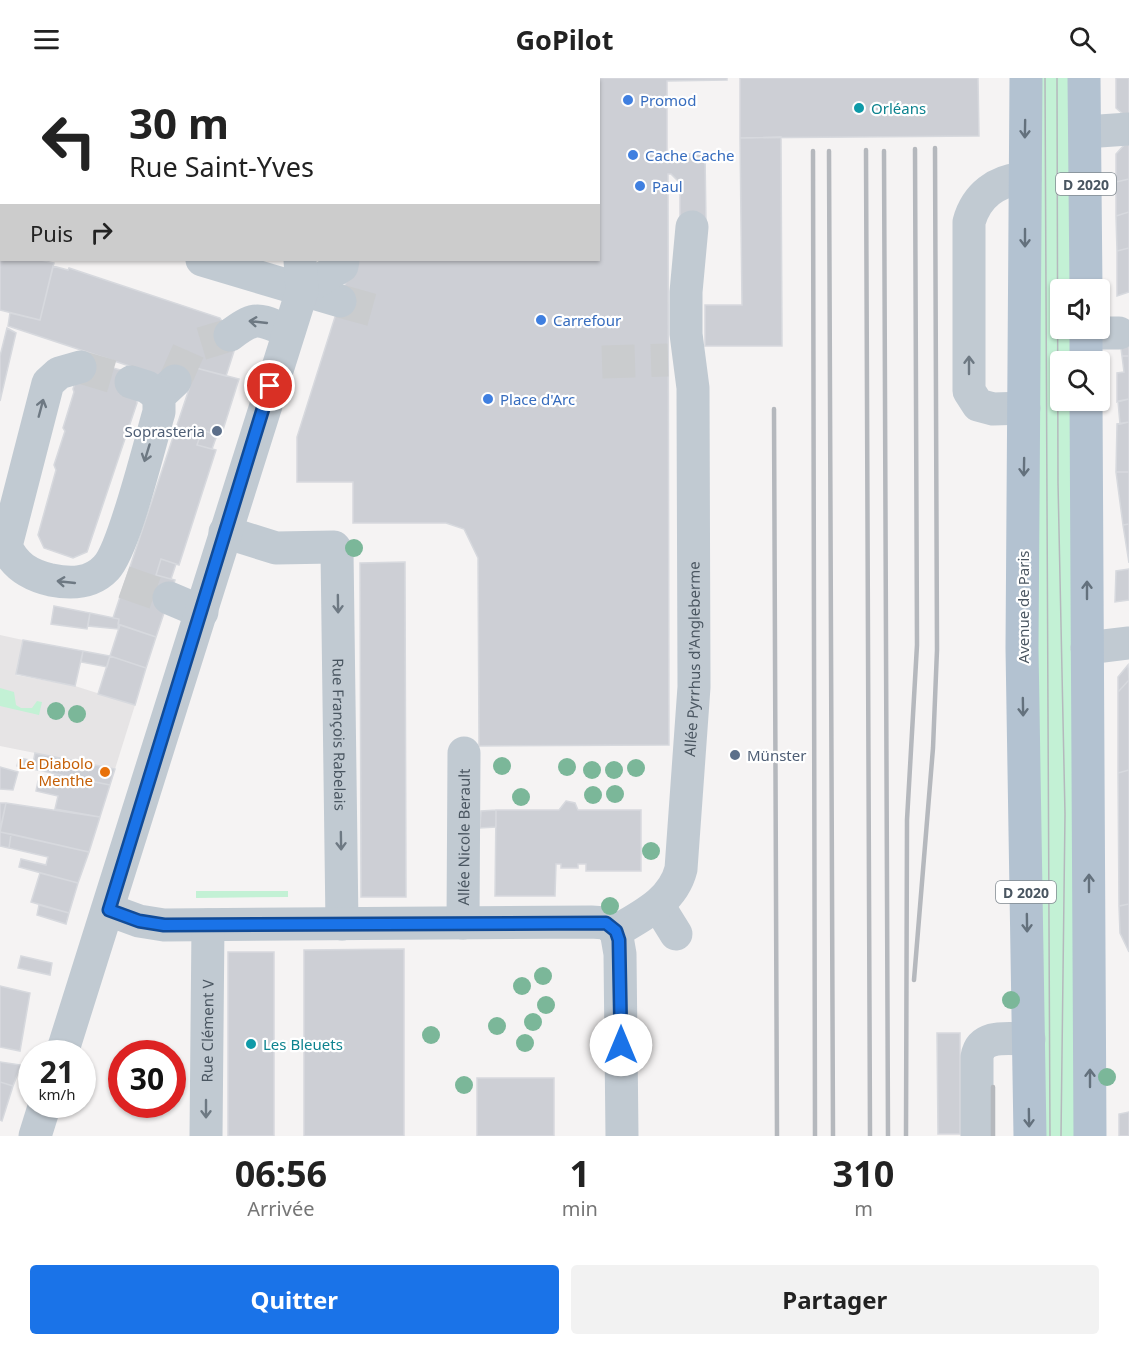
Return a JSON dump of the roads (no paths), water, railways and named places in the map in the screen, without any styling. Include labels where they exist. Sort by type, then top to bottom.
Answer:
[{"type":"main road","name":"Avenue de Paris","points":[[1026,78],[1022,648],[1030,1136]]},
{"type":"main road","name":"D 2020","points":[[1084,78],[1086,279]]},
{"type":"main road","points":[[1086,411],[1090,1136]]},
{"type":"street","points":[[1085,132],[1129,129]]},
{"type":"street","points":[[1024,408],[993,409],[978,405],[969,391],[969,222],[973,206],[984,193],[1005,182],[1025,179]]},
{"type":"street","name":"Allée Pyrrhus d'Angleberme","points":[[616,931],[658,904],[678,882],[681,869],[694,687],[693,388],[678,358],[686,274],[692,249],[692,227]]},
{"type":"street","points":[[206,261],[284,282],[322,270],[325,261]]},
{"type":"street","points":[[301,275],[342,266],[344,261]]},
{"type":"street","points":[[301,275],[340,301]]},
{"type":"street","points":[[66,1040],[109,910],[289,331],[301,275]]},
{"type":"street","points":[[230,334],[249,321],[256,320],[289,331]]},
{"type":"street","points":[[1086,341],[1119,333]]},
{"type":"street","points":[[80,367],[59,372],[48,383],[6,546],[11,559],[23,570],[70,584],[120,570],[159,412],[155,386]]},
{"type":"street","name":"Rue François Rabelais","points":[[225,532],[276,548],[334,547],[337,551],[342,924]]},
{"type":"street","points":[[169,598],[202,612]]},
{"type":"street","points":[[1087,648],[1129,643]]},
{"type":"street","name":"Allée Nicole Berault","points":[[463,923],[464,753]]},
{"type":"street","points":[[658,904],[676,934]]},
{"type":"street","points":[[109,910],[139,921],[164,925],[606,923],[616,931],[620,954],[622,1136]]},
{"type":"street","name":"Rue Clément V","points":[[206,1136],[208,925]]},
{"type":"street","points":[[977,1136],[977,1057],[980,1046],[989,1039],[1029,1039]]},
{"type":"street","points":[[34,1136],[40,1118]]},
{"type":"tunnel","points":[[340,301],[383,313]]},
{"type":"tunnel","points":[[175,381],[190,347],[230,335]]},
{"type":"tunnel","points":[[602,362],[668,360]]},
{"type":"tunnel","points":[[80,367],[131,382]]},
{"type":"tunnel","points":[[124,582],[169,598]]},
{"type":"tram line","points":[[1045,78],[1050,1136]]},
{"type":"tram line","points":[[1057,78],[1058,483],[1065,814],[1061,1136]]},
{"type":"railway","points":[[914,980],[933,748],[937,650],[935,148]]},
{"type":"railway","points":[[906,1136],[907,820],[917,645],[915,149]]},
{"type":"railway","points":[[866,150],[870,1136]]},
{"type":"railway","points":[[813,151],[815,1136]]},
{"type":"railway","points":[[829,151],[833,1136]]},
{"type":"railway","points":[[884,151],[888,1136]]},
{"type":"railway","points":[[774,409],[777,1136]]},
{"type":"railway","points":[[993,1087],[993,1136]]},
{"type":"place","name":"Promod","points":[[628,100]]},
{"type":"place","name":"Orléans","points":[[859,108]]},
{"type":"place","name":"Cache Cache","points":[[633,155]]},
{"type":"place","name":"Paul","points":[[640,186]]},
{"type":"place","name":"Carrefour","points":[[541,320]]},
{"type":"place","name":"Place d'Arc","points":[[488,399]]},
{"type":"place","name":"Soprasteria","points":[[217,431]]},
{"type":"place","name":"Münster","points":[[735,755]]},
{"type":"place","name":"Le Diabolo Menthe","points":[[105,772]]},
{"type":"place","name":"Les Bleuets","points":[[251,1044]]}]
